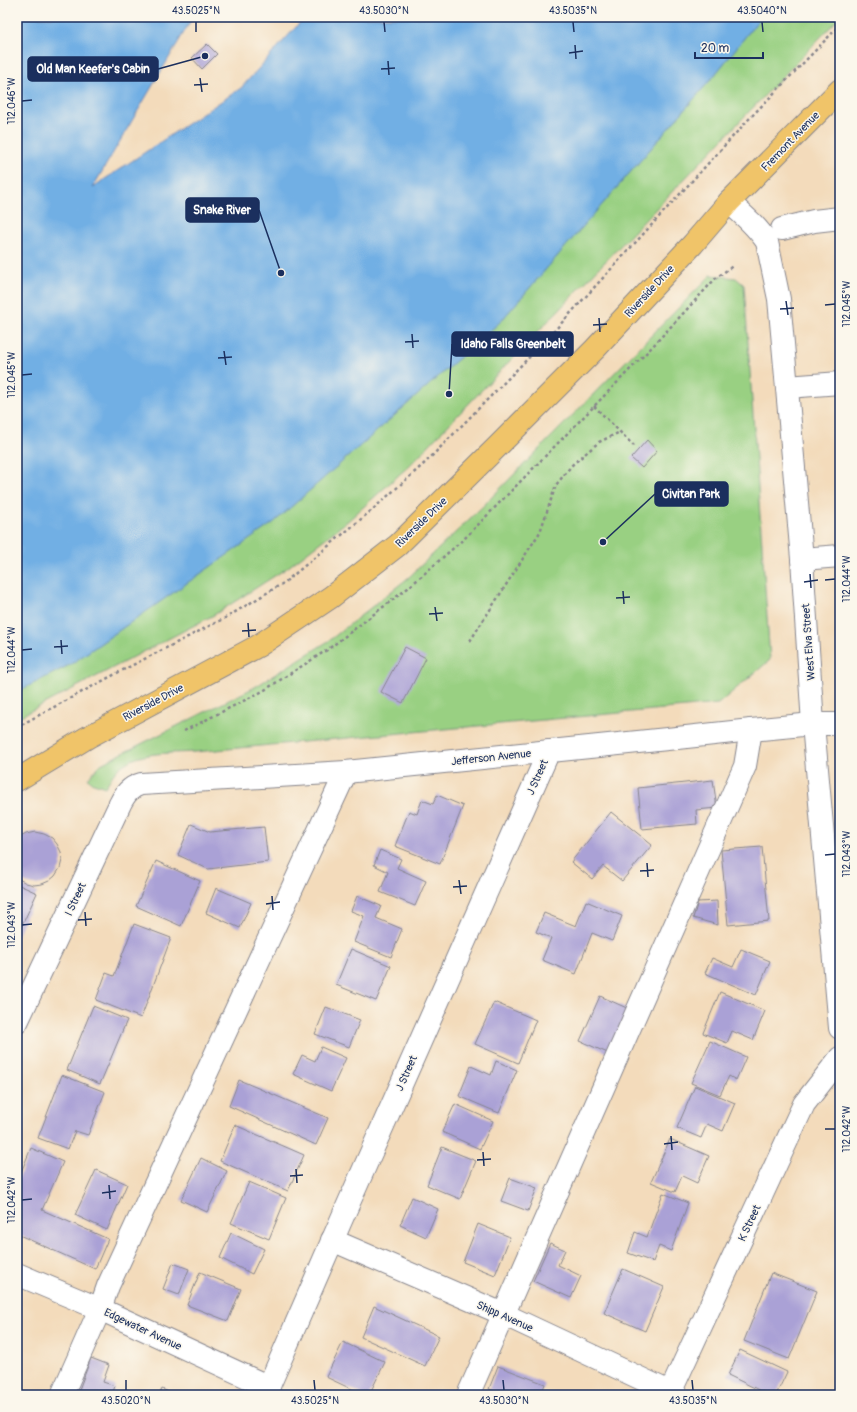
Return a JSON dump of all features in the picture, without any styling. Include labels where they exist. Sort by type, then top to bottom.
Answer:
[{"type":"main road","name":"Fremont Avenue","points":[[756,176],[840,90]]},
{"type":"main road","name":"Riverside Drive","points":[[17,780],[88,737],[258,646],[331,597],[398,545],[595,348],[693,244],[728,202],[756,176]]},
{"type":"street","name":"West Elva Street","points":[[728,202],[744,215],[768,242],[779,299],[802,559],[813,724],[835,917],[840,1028]]},
{"type":"street","points":[[782,229],[814,221],[840,218]]},
{"type":"street","points":[[787,387],[840,383]]},
{"type":"street","points":[[802,559],[840,556]]},
{"type":"street","name":"Jefferson Avenue","points":[[141,784],[346,772],[750,730],[813,724],[840,724]]},
{"type":"street","points":[[468,1395],[745,766],[750,730]]},
{"type":"street","name":"J Street","points":[[267,1391],[332,1240],[549,751]]},
{"type":"street","points":[[62,1395],[100,1309],[108,1286],[346,772]]},
{"type":"street","name":"I Street","points":[[17,1022],[120,804],[133,786],[141,784]]},
{"type":"street","name":"K Street","points":[[672,1394],[804,1104],[840,1058]]},
{"type":"street","name":"Shipp Avenue","points":[[332,1240],[503,1314],[672,1394]]},
{"type":"street","name":"Edgewater Avenue","points":[[17,1274],[100,1309],[267,1391]]},
{"type":"path","points":[[17,728],[121,671],[227,617],[285,582],[372,510],[426,462],[545,341],[748,120],[840,25]]},
{"type":"path","points":[[184,730],[263,691],[327,650],[408,588],[466,536],[651,348],[716,278],[734,265]]},
{"type":"path","points":[[594,406],[634,446]]},
{"type":"path","points":[[470,641],[540,532],[556,485],[572,465],[599,442],[620,432]]},
{"type":"green space","points":[[761,17],[840,17],[410,465],[349,520],[287,568],[214,615],[17,718],[17,692],[71,664],[273,523],[500,322],[713,77]]},
{"type":"green space","points":[[711,275],[736,278],[744,285],[770,660],[718,704],[195,752],[153,754],[133,759],[124,764],[115,773],[105,787],[91,782],[88,778],[101,764],[255,687],[330,640],[408,578],[482,507]]},
{"type":"water","points":[[17,17],[193,17],[93,187],[241,88],[305,17],[761,17],[713,77],[500,322],[273,523],[71,664],[17,692]]},
{"type":"building","points":[[207,44],[217,54],[202,69],[192,58]]},
{"type":"building","points":[[647,440],[657,451],[642,468],[631,458]]},
{"type":"building","points":[[405,647],[426,658],[403,703],[381,692]]},
{"type":"building","points":[[713,780],[717,808],[696,810],[697,824],[642,829],[638,788]]},
{"type":"building","points":[[437,795],[463,806],[440,864],[395,846],[409,811],[417,814],[422,800],[433,804]]},
{"type":"building","points":[[611,812],[652,845],[622,881],[603,866],[592,879],[571,862]]},
{"type":"building","points":[[191,824],[210,832],[264,827],[268,862],[208,869],[178,855]]},
{"type":"building","points":[[35,832],[52,838],[61,852],[62,860],[60,868],[55,876],[42,884],[34,885],[17,878],[17,839],[26,834]]},
{"type":"building","points":[[762,847],[769,921],[728,925],[721,850]]},
{"type":"building","points":[[380,850],[401,859],[397,868],[426,881],[415,906],[380,892],[388,872],[374,865]]},
{"type":"building","points":[[156,861],[200,881],[181,926],[136,906]]},
{"type":"building","points":[[17,884],[37,893],[17,936]]},
{"type":"building","points":[[216,888],[251,903],[240,928],[206,913]]},
{"type":"building","points":[[357,896],[381,906],[376,918],[402,929],[391,957],[354,942],[364,916],[351,911]]},
{"type":"building","points":[[586,901],[622,916],[612,941],[592,933],[576,974],[542,960],[551,938],[536,932],[544,913],[576,926]]},
{"type":"building","points":[[717,901],[718,925],[693,918],[698,902]]},
{"type":"building","points":[[134,924],[171,938],[141,1018],[96,1000],[106,973],[114,976]]},
{"type":"building","points":[[351,949],[391,966],[376,1001],[336,985]]},
{"type":"building","points":[[741,949],[770,961],[756,995],[705,973],[712,958],[733,967]]},
{"type":"building","points":[[720,992],[765,1011],[753,1040],[732,1031],[727,1043],[703,1033]]},
{"type":"building","points":[[600,996],[629,1009],[610,1054],[580,1041]]},
{"type":"building","points":[[494,1002],[536,1020],[518,1063],[475,1044]]},
{"type":"building","points":[[93,1006],[127,1020],[100,1084],[67,1070]]},
{"type":"building","points":[[326,1007],[360,1020],[349,1047],[315,1034]]},
{"type":"building","points":[[710,1041],[746,1057],[736,1080],[729,1076],[720,1095],[691,1083]]},
{"type":"building","points":[[321,1047],[346,1058],[331,1091],[293,1074],[302,1055],[315,1061]]},
{"type":"building","points":[[496,1061],[517,1070],[499,1113],[459,1096],[471,1066],[491,1075]]},
{"type":"building","points":[[62,1075],[105,1092],[88,1135],[75,1131],[68,1149],[38,1138]]},
{"type":"building","points":[[239,1080],[328,1118],[316,1145],[229,1106]]},
{"type":"building","points":[[695,1086],[735,1103],[723,1131],[707,1124],[701,1138],[677,1128]]},
{"type":"building","points":[[455,1104],[493,1121],[480,1149],[442,1132]]},
{"type":"building","points":[[235,1125],[304,1155],[288,1191],[220,1161]]},
{"type":"building","points":[[670,1139],[709,1156],[697,1183],[682,1176],[675,1192],[651,1182]]},
{"type":"building","points":[[442,1147],[476,1161],[460,1199],[427,1185]]},
{"type":"building","points":[[31,1148],[63,1162],[42,1210],[108,1239],[95,1269],[17,1234],[17,1182]]},
{"type":"building","points":[[201,1158],[227,1171],[207,1212],[181,1200]]},
{"type":"building","points":[[96,1170],[127,1184],[107,1230],[75,1215]]},
{"type":"building","points":[[510,1178],[537,1188],[528,1211],[501,1201]]},
{"type":"building","points":[[249,1182],[286,1198],[269,1239],[231,1223]]},
{"type":"building","points":[[663,1193],[688,1203],[671,1251],[659,1246],[653,1262],[628,1253],[635,1232],[647,1237]]},
{"type":"building","points":[[412,1197],[438,1209],[426,1237],[400,1225]]},
{"type":"building","points":[[478,1224],[510,1237],[495,1275],[463,1262]]},
{"type":"building","points":[[231,1233],[264,1249],[252,1274],[220,1258]]},
{"type":"building","points":[[550,1243],[565,1250],[558,1265],[581,1276],[571,1298],[533,1281]]},
{"type":"building","points":[[173,1263],[189,1269],[179,1295],[163,1289]]},
{"type":"building","points":[[623,1269],[664,1287],[645,1331],[604,1313]]},
{"type":"building","points":[[200,1272],[241,1289],[228,1321],[187,1305]]},
{"type":"building","points":[[771,1273],[817,1291],[789,1359],[744,1341]]},
{"type":"building","points":[[374,1306],[439,1336],[425,1366],[361,1337]]},
{"type":"building","points":[[343,1342],[385,1362],[369,1395],[364,1395],[326,1377]]},
{"type":"building","points":[[740,1350],[787,1372],[776,1395],[769,1395],[728,1375]]},
{"type":"building","points":[[91,1358],[109,1365],[103,1382],[115,1386],[112,1395],[77,1395]]},
{"type":"building","points":[[498,1366],[545,1384],[541,1395],[505,1395],[489,1389]]},
{"type":"building","points":[[162,1389],[175,1395],[159,1395]]},
{"type":"place","name":"Old Man Keefer's Cabin","points":[[205,56]]},
{"type":"place","name":"Snake River","points":[[281,273]]},
{"type":"place","name":"Idaho Falls Greenbelt","points":[[449,394]]},
{"type":"place","name":"Civitan Park","points":[[603,542]]}]
